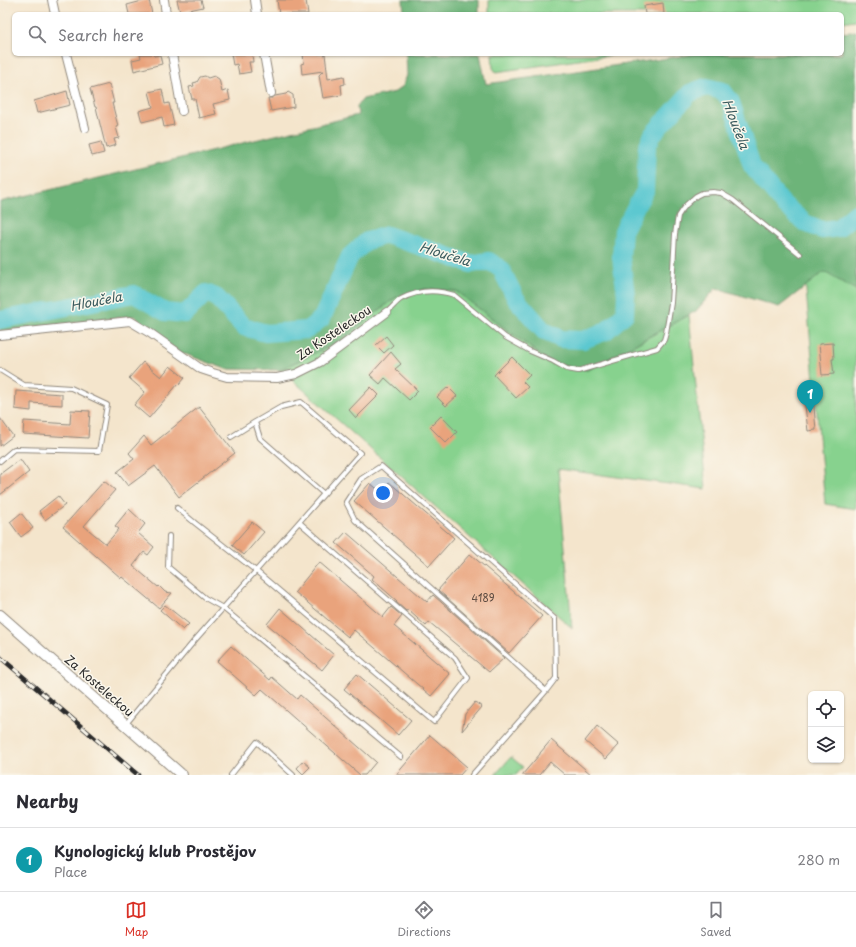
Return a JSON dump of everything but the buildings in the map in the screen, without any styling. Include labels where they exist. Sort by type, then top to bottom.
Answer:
[{"type":"street","points":[[52,0],[55,12]]},
{"type":"street","points":[[164,0],[166,12]]},
{"type":"street","points":[[255,0],[257,12]]},
{"type":"street","points":[[67,56],[85,128]]},
{"type":"street","points":[[172,56],[182,111]]},
{"type":"street","points":[[264,56],[271,93]]},
{"type":"street","name":"Za Kosteleckou","points":[[0,335],[130,321],[150,333],[201,369],[227,377],[277,378],[296,374],[320,362],[387,312]]},
{"type":"street","name":"Za Kosteleckou","points":[[0,615],[182,775]]},
{"type":"lane","points":[[387,312],[400,300],[416,293],[431,290],[446,292],[454,295],[486,322],[511,340],[567,369],[578,371],[657,348],[664,340],[671,303],[675,234],[678,216],[696,196],[702,193],[721,193],[733,200],[800,254]]},
{"type":"lane","points":[[0,370],[24,385],[71,388],[107,405],[99,451],[14,449],[0,461]]},
{"type":"lane","points":[[125,726],[195,640],[360,453],[302,402],[281,407],[231,437]]},
{"type":"lane","points":[[255,422],[260,438],[324,494]]},
{"type":"lane","points":[[472,775],[546,691],[556,678],[555,619],[380,466],[361,479],[346,502],[355,520],[546,691]]},
{"type":"lane","points":[[178,508],[195,524],[256,571],[434,722],[468,678],[454,658],[299,522]]},
{"type":"lane","points":[[168,536],[168,567],[205,598],[223,608],[401,757]]},
{"type":"lane","points":[[231,775],[257,742],[293,775]]},
{"type":"green space","points":[[403,0],[479,0],[479,12],[404,12]]},
{"type":"green space","points":[[489,0],[856,0],[856,20],[844,22],[844,12],[489,12]]},
{"type":"green space","points":[[856,31],[856,290],[824,272],[779,307],[716,288],[696,311],[588,370],[552,364],[456,291],[424,289],[395,298],[338,342],[279,370],[226,369],[177,351],[134,316],[0,331],[0,202],[358,115],[357,106],[363,99],[395,92],[403,86],[407,75],[406,56],[480,56],[486,84],[682,56],[844,56],[844,33]]},
{"type":"green space","points":[[492,56],[606,56],[496,72],[493,68]]},
{"type":"green space","points":[[856,233],[856,509],[825,504],[803,256]]},
{"type":"green space","points":[[424,289],[456,291],[552,364],[588,370],[689,315],[706,489],[558,469],[572,628],[296,383],[279,370],[338,342],[395,298]]},
{"type":"green space","points":[[511,757],[523,767],[516,775],[495,775]]},
{"type":"waterway","name":"Hloučela","points":[[0,320],[134,294],[165,312],[185,314],[206,293],[216,297],[244,327],[266,333],[307,330],[322,318],[350,256],[367,241],[387,235],[471,264],[489,261],[501,269],[516,299],[544,331],[561,339],[583,340],[606,331],[625,314],[626,295],[621,257],[623,231],[645,191],[647,147],[653,134],[690,93],[706,87],[723,91],[731,102],[752,166],[782,203],[805,223],[822,230],[838,228],[856,213]]},
{"type":"railway","points":[[0,657],[138,775]]},
{"type":"place","name":"Kynologický klub Prostějov","points":[[810,413]]}]
